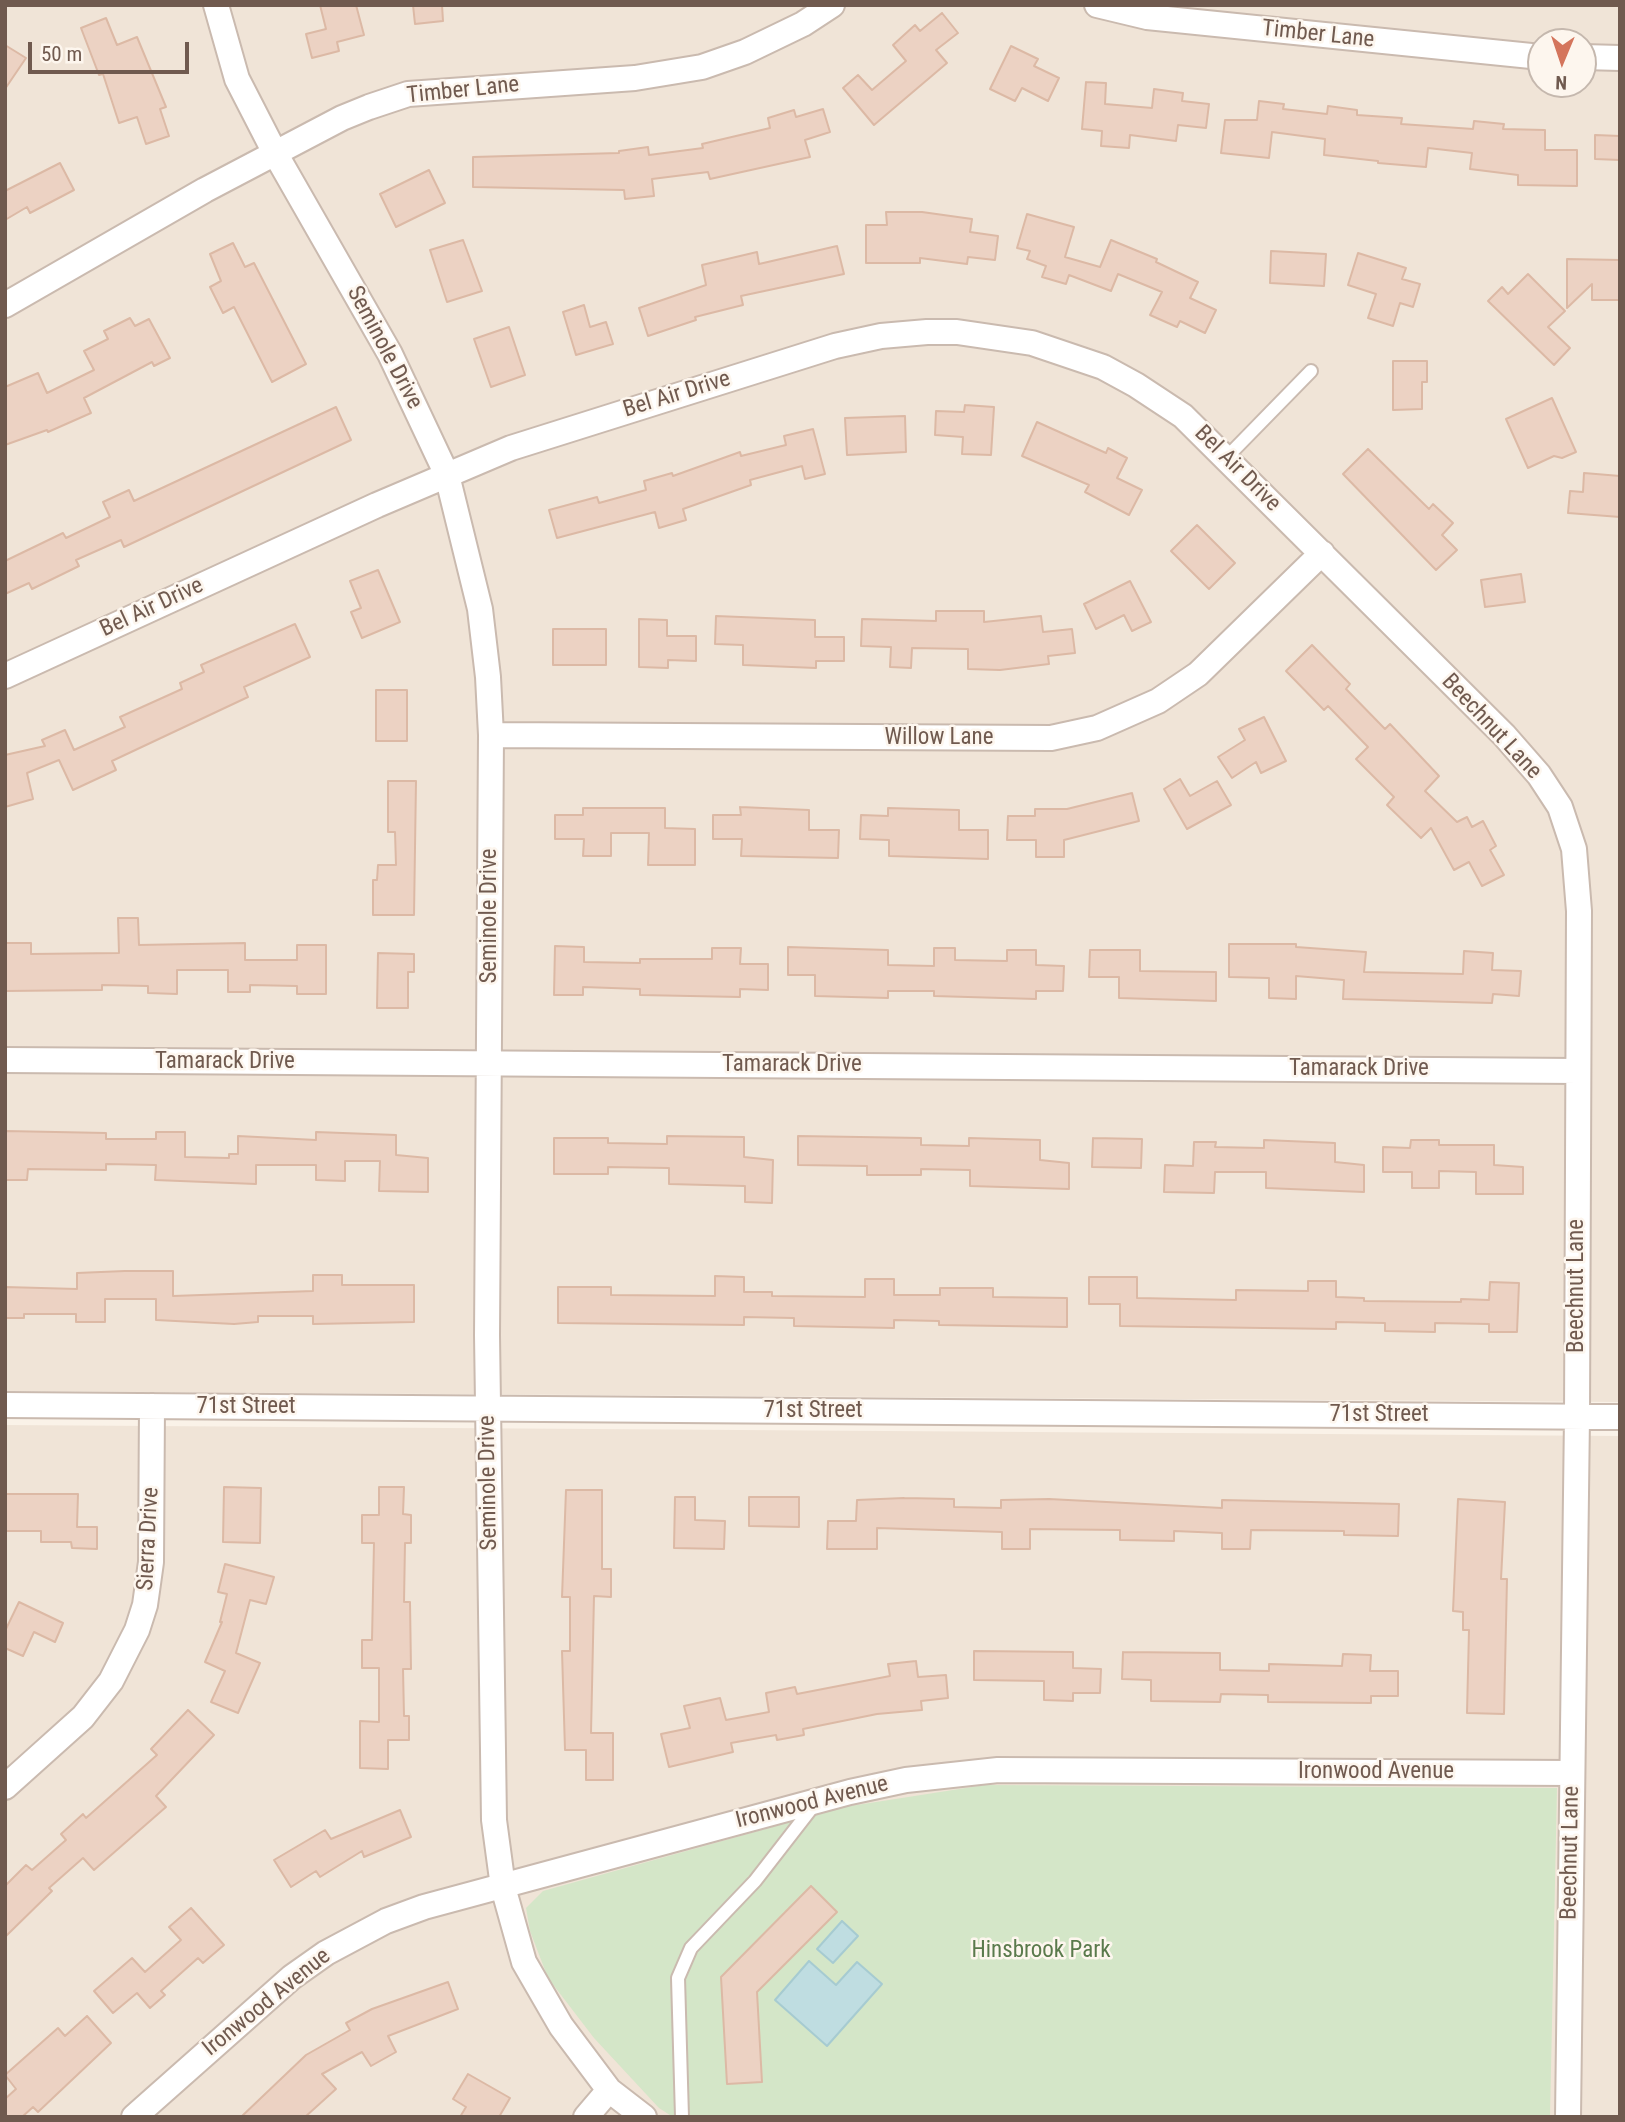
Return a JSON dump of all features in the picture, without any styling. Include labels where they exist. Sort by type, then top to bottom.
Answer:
[{"type":"street","name":"Seminole Drive","points":[[216,5],[237,79],[275,153],[390,354],[447,475],[480,609],[491,734],[487,1409],[494,1820],[503,1887],[524,1962],[540,1992],[610,2090],[643,2117]]},
{"type":"street","name":"Timber Lane","points":[[5,305],[275,153],[342,118],[408,94],[635,78],[702,67],[756,47],[803,24],[832,5]]},
{"type":"street","name":"Timber Lane","points":[[1097,5],[1147,17],[1527,56]]},
{"type":"street","points":[[1597,57],[1620,58]]},
{"type":"street","name":"Bel Air Drive","points":[[5,676],[511,447],[835,346],[881,336],[927,332],[982,335],[1032,343],[1103,367],[1183,416],[1322,553]]},
{"type":"street","name":"Willow Lane","points":[[491,734],[1051,738],[1097,728],[1158,702],[1198,674],[1322,553]]},
{"type":"street","name":"Beechnut Lane","points":[[1322,553],[1504,735],[1539,775],[1560,807],[1570,834],[1577,875],[1577,1416],[1568,2117]]},
{"type":"street","name":"Tamarack Drive","points":[[5,1060],[1578,1071]]},
{"type":"street","name":"71st Street","points":[[5,1405],[1620,1417]]},
{"type":"street","name":"Sierra Drive","points":[[5,1787],[83,1717],[111,1681],[137,1630],[145,1605],[151,1562],[152,1406]]},
{"type":"street","name":"Ironwood Avenue","points":[[134,2117],[242,2019],[326,1953],[386,1921],[424,1907],[818,1800],[906,1780],[998,1770],[1572,1773]]},
{"type":"street","points":[[586,2117],[610,2090]]},
{"type":"lane","points":[[1226,458],[1311,371]]},
{"type":"lane","points":[[682,2117],[678,1978],[691,1948],[755,1881],[818,1800]]},
{"type":"shaded area","points":[[5,5],[1620,5],[1620,1402],[5,1391]]},
{"type":"shaded area","points":[[5,1425],[1620,1436],[1620,2117],[5,2117]]},
{"type":"green space","name":"Hinsbrook Park","points":[[985,1785],[1557,1788],[1550,2117],[673,2117],[659,2108],[594,2038],[548,1978],[530,1931],[526,1908],[543,1891],[844,1807]]},
{"type":"water","points":[[842,1921],[858,1936],[833,1963],[817,1949]]},
{"type":"water","points":[[809,1961],[836,1985],[857,1962],[882,1984],[827,2046],[775,2000]]},
{"type":"building","points":[[320,5],[356,5],[364,35],[337,42],[339,51],[312,58],[306,34],[326,29]]},
{"type":"building","points":[[413,5],[442,5],[443,21],[415,24]]},
{"type":"building","points":[[942,13],[958,33],[936,50],[947,63],[874,125],[843,88],[858,75],[872,90],[906,61],[893,45],[915,25],[920,31]]},
{"type":"building","points":[[106,18],[117,45],[137,37],[166,107],[160,109],[169,136],[146,144],[137,117],[119,123],[103,74],[99,75],[81,28]]},
{"type":"building","points":[[5,45],[26,58],[5,89]]},
{"type":"building","points":[[1011,46],[1038,59],[1034,66],[1059,78],[1048,101],[1022,88],[1015,101],[990,89]]},
{"type":"building","points":[[1086,82],[1106,83],[1105,104],[1152,108],[1154,89],[1183,93],[1182,101],[1209,104],[1206,128],[1178,125],[1176,141],[1130,135],[1129,148],[1101,146],[1102,131],[1082,129]]},
{"type":"building","points":[[1259,101],[1284,104],[1283,109],[1327,114],[1328,106],[1357,110],[1357,115],[1402,118],[1401,124],[1473,129],[1474,121],[1504,124],[1503,129],[1545,130],[1545,150],[1577,150],[1577,186],[1518,185],[1518,175],[1470,169],[1472,153],[1428,148],[1426,167],[1378,163],[1324,155],[1325,139],[1272,132],[1269,158],[1221,153],[1225,120],[1257,120]]},
{"type":"building","points":[[823,109],[830,132],[805,140],[810,157],[710,179],[708,172],[652,179],[654,196],[625,199],[624,190],[473,187],[473,157],[619,153],[648,147],[649,155],[703,148],[702,144],[770,128],[768,118],[794,110],[796,117]]},
{"type":"building","points":[[1595,135],[1620,136],[1620,160],[1595,159]]},
{"type":"building","points":[[60,163],[74,190],[30,213],[27,207],[5,220],[5,191]]},
{"type":"building","points":[[429,170],[445,203],[396,227],[380,194]]},
{"type":"building","points":[[886,212],[922,212],[972,219],[970,232],[998,236],[995,260],[968,257],[967,264],[920,258],[920,263],[866,263],[866,225],[887,225]]},
{"type":"building","points":[[1027,214],[1074,227],[1065,257],[1100,267],[1111,240],[1157,259],[1156,262],[1198,282],[1190,298],[1216,310],[1205,333],[1180,321],[1177,327],[1150,315],[1162,292],[1118,274],[1111,291],[1069,275],[1066,284],[1042,277],[1046,266],[1027,259],[1030,251],[1017,248]]},
{"type":"building","points":[[463,240],[482,291],[447,302],[430,250]]},
{"type":"building","points":[[233,243],[245,267],[254,263],[306,364],[272,382],[234,307],[223,313],[210,287],[221,281],[210,254]]},
{"type":"building","points":[[837,246],[844,274],[741,296],[743,305],[695,317],[696,320],[648,336],[639,308],[706,285],[702,265],[757,252],[759,264]]},
{"type":"building","points":[[1271,251],[1326,254],[1324,286],[1270,283]]},
{"type":"building","points":[[1358,253],[1406,268],[1402,279],[1420,284],[1413,307],[1400,303],[1393,326],[1368,318],[1376,294],[1348,285]]},
{"type":"building","points":[[1567,259],[1620,260],[1620,300],[1592,300],[1592,284],[1567,308]]},
{"type":"building","points":[[1528,274],[1565,311],[1548,327],[1570,348],[1554,365],[1488,301],[1502,287],[1508,294]]},
{"type":"building","points":[[584,305],[590,327],[606,322],[613,344],[576,355],[563,312]]},
{"type":"building","points":[[130,318],[135,326],[149,319],[170,358],[154,366],[152,362],[84,398],[91,413],[48,432],[47,430],[5,445],[5,387],[38,373],[47,393],[94,370],[84,351],[108,339],[104,331]]},
{"type":"building","points":[[509,327],[525,375],[491,387],[474,339]]},
{"type":"building","points":[[1393,361],[1427,361],[1427,382],[1422,382],[1422,409],[1393,410]]},
{"type":"building","points":[[1552,398],[1576,452],[1562,458],[1554,456],[1528,468],[1506,419]]},
{"type":"building","points":[[965,405],[994,407],[991,455],[962,454],[963,437],[935,435],[936,411],[964,412]]},
{"type":"building","points":[[336,407],[351,440],[124,547],[121,540],[76,560],[79,566],[32,589],[29,583],[5,594],[5,561],[63,533],[66,538],[110,517],[103,502],[129,490],[134,501]]},
{"type":"building","points":[[905,416],[906,452],[847,455],[845,418]]},
{"type":"building","points":[[1037,422],[1106,453],[1108,448],[1127,458],[1117,478],[1142,490],[1129,515],[1085,492],[1089,485],[1022,456]]},
{"type":"building","points":[[813,429],[825,474],[805,479],[802,466],[750,480],[751,485],[683,509],[686,520],[659,528],[655,512],[557,538],[549,510],[597,497],[599,503],[646,490],[644,481],[672,473],[673,476],[740,452],[741,456],[786,445],[784,436]]},
{"type":"building","points":[[1368,449],[1429,509],[1433,504],[1453,523],[1442,535],[1457,550],[1436,570],[1343,474]]},
{"type":"building","points":[[1584,473],[1620,476],[1620,517],[1568,513],[1570,491],[1583,492]]},
{"type":"building","points":[[1197,525],[1235,563],[1209,589],[1171,551]]},
{"type":"building","points":[[378,570],[400,622],[362,638],[351,612],[361,608],[350,581]]},
{"type":"building","points":[[1521,574],[1525,602],[1485,607],[1481,580]]},
{"type":"building","points":[[1130,581],[1151,622],[1132,631],[1124,615],[1096,629],[1084,604]]},
{"type":"building","points":[[936,611],[984,611],[984,622],[1041,616],[1043,632],[1072,629],[1075,653],[1048,656],[1049,664],[1000,670],[968,669],[968,649],[912,648],[911,668],[890,667],[891,647],[861,646],[862,619],[936,621]]},
{"type":"building","points":[[716,616],[815,620],[815,637],[844,637],[844,661],[816,661],[816,668],[743,665],[743,645],[715,644]]},
{"type":"building","points":[[639,619],[667,620],[667,636],[696,636],[696,661],[668,660],[668,668],[639,667]]},
{"type":"building","points":[[295,624],[310,657],[244,687],[248,697],[112,761],[116,770],[73,790],[59,760],[27,773],[33,799],[5,807],[5,755],[45,746],[42,740],[65,730],[74,750],[125,727],[120,717],[182,689],[180,683],[204,672],[201,665]]},
{"type":"building","points":[[553,629],[606,629],[606,665],[553,665]]},
{"type":"building","points":[[1312,645],[1350,684],[1346,689],[1385,729],[1390,724],[1439,776],[1425,791],[1457,822],[1467,817],[1472,827],[1483,821],[1496,846],[1490,850],[1504,875],[1482,886],[1469,862],[1454,870],[1431,828],[1421,838],[1387,805],[1394,797],[1356,759],[1368,747],[1328,706],[1324,710],[1286,671]]},
{"type":"building","points":[[376,690],[407,690],[407,741],[376,741]]},
{"type":"building","points":[[1264,717],[1286,761],[1261,773],[1256,762],[1232,778],[1218,757],[1245,740],[1239,729]]},
{"type":"building","points":[[1180,779],[1190,796],[1217,781],[1231,805],[1187,829],[1164,789]]},
{"type":"building","points":[[388,781],[416,781],[414,915],[373,915],[373,880],[377,880],[378,865],[396,865],[395,832],[388,832]]},
{"type":"building","points":[[1132,793],[1139,821],[1064,840],[1064,857],[1036,857],[1036,840],[1007,840],[1008,816],[1035,816],[1035,809],[1067,809]]},
{"type":"building","points":[[740,807],[809,810],[809,830],[839,830],[838,858],[741,856],[742,839],[713,839],[713,815],[741,815]]},
{"type":"building","points":[[583,808],[665,808],[665,828],[695,829],[695,865],[648,865],[649,833],[611,833],[611,856],[583,856],[584,839],[555,839],[555,815],[583,815]]},
{"type":"building","points":[[888,808],[959,810],[959,830],[988,830],[988,859],[889,856],[889,840],[860,839],[861,815],[888,816]]},
{"type":"building","points":[[118,918],[138,918],[139,945],[245,943],[245,960],[297,960],[297,945],[326,945],[326,994],[297,994],[297,986],[250,985],[250,992],[228,992],[228,970],[177,970],[177,994],[148,993],[148,986],[102,985],[102,990],[5,991],[5,943],[31,943],[31,954],[119,953]]},
{"type":"building","points":[[1229,944],[1296,944],[1296,947],[1366,952],[1364,972],[1463,974],[1464,951],[1493,953],[1492,970],[1521,971],[1519,996],[1493,994],[1492,1003],[1343,999],[1344,980],[1296,976],[1296,999],[1269,998],[1269,978],[1229,977]]},
{"type":"building","points":[[555,946],[584,947],[584,962],[640,963],[640,959],[712,959],[712,948],[741,948],[740,964],[768,964],[768,990],[740,989],[740,997],[640,995],[640,989],[583,987],[583,995],[554,995]]},
{"type":"building","points":[[788,947],[888,950],[888,965],[934,966],[934,948],[955,948],[955,960],[1007,961],[1007,950],[1036,950],[1036,965],[1064,966],[1063,991],[1036,991],[1036,999],[934,996],[934,991],[888,991],[888,998],[815,996],[815,975],[788,975]]},
{"type":"building","points":[[1090,950],[1140,950],[1140,971],[1216,972],[1216,1001],[1119,998],[1119,977],[1089,977]]},
{"type":"building","points":[[378,953],[414,954],[414,972],[408,972],[408,1008],[377,1008]]},
{"type":"building","points":[[5,1131],[106,1133],[106,1139],[156,1139],[156,1132],[185,1132],[185,1157],[229,1158],[229,1154],[238,1154],[238,1136],[316,1140],[316,1132],[396,1135],[396,1155],[428,1158],[428,1192],[379,1191],[380,1161],[345,1161],[345,1181],[316,1180],[316,1165],[256,1165],[256,1184],[155,1180],[156,1165],[106,1164],[106,1170],[28,1169],[27,1180],[5,1180]]},
{"type":"building","points":[[667,1136],[744,1137],[744,1157],[773,1160],[772,1203],[745,1202],[745,1186],[669,1184],[669,1168],[608,1167],[608,1174],[554,1174],[554,1138],[608,1138],[608,1143],[667,1144]]},
{"type":"building","points":[[798,1136],[921,1138],[921,1145],[969,1146],[969,1138],[1040,1140],[1040,1160],[1069,1163],[1069,1189],[970,1186],[970,1170],[921,1169],[921,1175],[867,1175],[867,1166],[798,1165]]},
{"type":"building","points":[[1093,1138],[1142,1139],[1141,1168],[1092,1167]]},
{"type":"building","points":[[1264,1140],[1335,1143],[1335,1162],[1364,1165],[1364,1192],[1266,1188],[1266,1172],[1215,1172],[1214,1193],[1164,1192],[1165,1165],[1193,1166],[1194,1142],[1216,1142],[1215,1147],[1264,1148]]},
{"type":"building","points":[[1411,1140],[1439,1140],[1439,1145],[1494,1145],[1494,1165],[1523,1167],[1523,1194],[1476,1194],[1476,1172],[1439,1171],[1439,1188],[1412,1188],[1412,1172],[1383,1172],[1383,1147],[1410,1148]]},
{"type":"building","points":[[173,1271],[173,1296],[313,1291],[313,1275],[342,1275],[342,1285],[414,1285],[414,1322],[313,1324],[313,1316],[258,1316],[258,1322],[234,1324],[156,1320],[156,1299],[105,1299],[105,1322],[76,1322],[76,1314],[24,1314],[24,1318],[5,1318],[5,1287],[77,1289],[77,1273]]},
{"type":"building","points":[[715,1276],[744,1277],[744,1292],[772,1292],[772,1296],[865,1297],[865,1279],[894,1279],[894,1295],[940,1295],[940,1288],[993,1288],[993,1297],[1067,1298],[1067,1327],[939,1325],[939,1321],[894,1320],[894,1328],[794,1326],[794,1318],[744,1317],[744,1325],[558,1323],[558,1287],[611,1287],[611,1295],[715,1296]]},
{"type":"building","points":[[1089,1277],[1137,1277],[1137,1298],[1236,1300],[1236,1290],[1308,1291],[1308,1281],[1336,1281],[1336,1297],[1364,1298],[1364,1301],[1461,1302],[1461,1299],[1489,1300],[1490,1282],[1519,1283],[1517,1332],[1489,1332],[1489,1324],[1435,1323],[1435,1332],[1385,1331],[1385,1323],[1336,1322],[1336,1329],[1120,1326],[1120,1304],[1089,1304]]},
{"type":"building","points":[[224,1487],[261,1488],[260,1543],[223,1542]]},
{"type":"building","points":[[379,1487],[404,1487],[403,1514],[411,1515],[411,1543],[405,1543],[404,1602],[410,1602],[411,1669],[403,1669],[404,1716],[409,1716],[409,1740],[388,1740],[388,1769],[360,1768],[360,1721],[379,1722],[379,1668],[362,1668],[362,1640],[372,1640],[374,1543],[362,1543],[362,1515],[379,1515]]},
{"type":"building","points":[[566,1490],[602,1490],[602,1569],[611,1569],[611,1597],[594,1596],[591,1733],[613,1733],[613,1780],[586,1780],[586,1750],[565,1750],[562,1651],[570,1651],[570,1597],[562,1597]]},
{"type":"building","points":[[5,1494],[78,1494],[77,1527],[97,1527],[97,1549],[72,1548],[71,1542],[41,1542],[41,1531],[5,1531]]},
{"type":"building","points":[[675,1497],[695,1497],[695,1520],[725,1521],[724,1549],[674,1548]]},
{"type":"building","points":[[749,1497],[799,1497],[799,1527],[749,1526]]},
{"type":"building","points":[[954,1499],[954,1507],[1001,1508],[1001,1500],[1049,1499],[1222,1508],[1222,1500],[1399,1504],[1398,1536],[1344,1535],[1344,1531],[1251,1530],[1250,1549],[1222,1549],[1222,1533],[1174,1531],[1174,1541],[1120,1540],[1120,1530],[1030,1529],[1030,1549],[1002,1549],[1002,1532],[877,1528],[877,1549],[827,1549],[828,1521],[856,1521],[857,1500]]},
{"type":"building","points":[[1458,1499],[1505,1502],[1501,1579],[1507,1579],[1504,1714],[1467,1713],[1469,1630],[1463,1630],[1463,1612],[1453,1611]]},
{"type":"building","points":[[225,1564],[274,1577],[266,1604],[250,1600],[236,1653],[260,1663],[238,1713],[211,1702],[225,1671],[205,1662],[222,1622],[227,1594],[218,1592]]},
{"type":"building","points":[[19,1602],[63,1623],[55,1642],[34,1632],[23,1656],[5,1648],[5,1631]]},
{"type":"building","points":[[974,1651],[1073,1652],[1073,1668],[1101,1669],[1100,1693],[1073,1693],[1073,1701],[1044,1700],[1044,1681],[974,1680]]},
{"type":"building","points":[[1123,1652],[1220,1653],[1220,1670],[1269,1671],[1269,1664],[1342,1666],[1343,1654],[1371,1655],[1370,1671],[1398,1671],[1398,1696],[1371,1696],[1371,1703],[1268,1702],[1268,1695],[1221,1694],[1220,1702],[1151,1701],[1151,1680],[1122,1679]]},
{"type":"building","points":[[916,1661],[918,1677],[946,1675],[948,1698],[921,1701],[922,1710],[877,1714],[803,1729],[804,1735],[777,1740],[776,1735],[731,1743],[733,1752],[669,1767],[661,1734],[690,1728],[684,1706],[720,1698],[726,1720],[769,1712],[766,1693],[795,1687],[797,1694],[890,1676],[888,1664]]},
{"type":"building","points":[[188,1710],[214,1735],[156,1796],[166,1807],[94,1870],[83,1858],[49,1888],[52,1891],[5,1937],[5,1886],[26,1865],[32,1870],[66,1840],[61,1834],[83,1814],[86,1818],[157,1755],[151,1749]]},
{"type":"building","points":[[400,1810],[411,1837],[364,1857],[362,1851],[320,1877],[316,1871],[291,1887],[274,1860],[325,1830],[331,1839]]},
{"type":"building","points":[[811,1886],[837,1912],[757,1992],[762,2082],[727,2084],[721,1977]]},
{"type":"building","points":[[191,1908],[224,1945],[203,1963],[198,1958],[161,1991],[165,1995],[150,2008],[137,1993],[113,2013],[94,1991],[132,1958],[145,1972],[181,1940],[169,1927]]},
{"type":"building","points":[[448,1982],[458,2009],[388,2036],[396,2052],[371,2066],[362,2052],[322,2074],[336,2089],[305,2117],[241,2117],[306,2055],[350,2030],[346,2023],[372,2009]]},
{"type":"building","points":[[87,2016],[111,2043],[38,2112],[33,2107],[22,2117],[5,2117],[5,2099],[16,2089],[5,2075],[58,2028],[65,2036]]},
{"type":"building","points":[[468,2074],[510,2098],[499,2117],[460,2117],[466,2107],[453,2099]]}]
